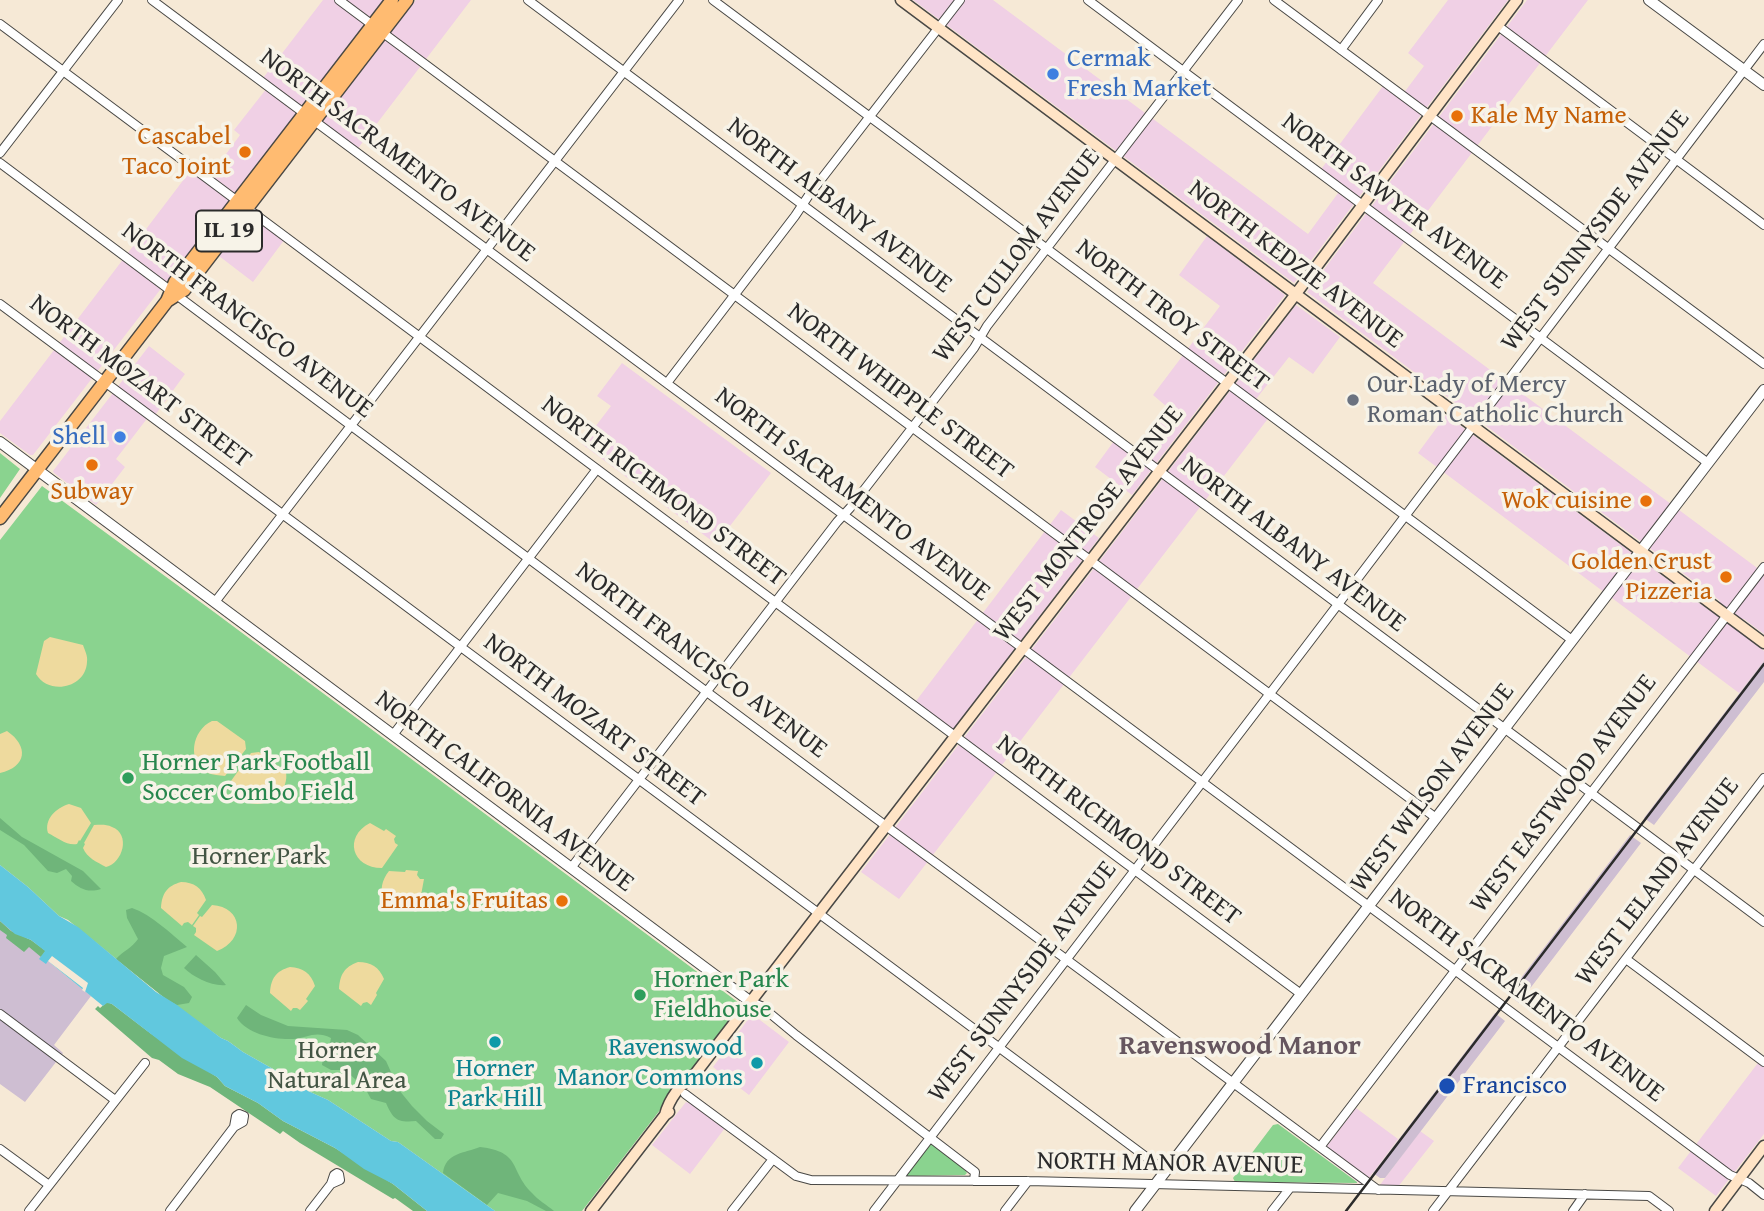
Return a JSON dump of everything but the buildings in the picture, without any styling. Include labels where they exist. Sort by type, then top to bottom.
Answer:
[{"type":"main road","name":"IL 19","points":[[377,29],[392,0]]},
{"type":"main road","name":"IL 19","points":[[0,518],[172,296],[175,282],[242,205],[377,29],[407,0]]},
{"type":"main road","name":"NORTH KEDZIE AVENUE","points":[[901,0],[1764,643]]},
{"type":"main road","name":"WEST MONTROSE AVENUE","points":[[665,1115],[668,1104],[751,1002],[1296,294],[1517,0]]},
{"type":"main road","name":"WEST MONTROSE AVENUE","points":[[591,1211],[665,1115],[688,1093],[695,1074]]},
{"type":"main road","points":[[1715,1211],[1764,1146]]},
{"type":"street","points":[[0,153],[118,0]]},
{"type":"street","name":"NORTH SACRAMENTO AVENUE","points":[[152,0],[1730,1175],[1764,1195]]},
{"type":"street","name":"NORTH WHIPPLE STREET","points":[[339,0],[1436,818]]},
{"type":"street","name":"NORTH ALBANY AVENUE","points":[[528,0],[1764,922]]},
{"type":"street","points":[[215,602],[679,0]]},
{"type":"street","name":"NORTH TROY STREET","points":[[713,0],[1573,640]]},
{"type":"street","points":[[667,383],[961,0]]},
{"type":"street","name":"NORTH SAWYER AVENUE","points":[[1088,0],[1708,463]]},
{"type":"street","name":"WEST CULLOM AVENUE","points":[[571,868],[1238,0]]},
{"type":"street","points":[[1274,0],[1764,364]]},
{"type":"street","points":[[1341,50],[1378,0]]},
{"type":"street","points":[[1649,0],[1764,85]]},
{"type":"street","name":"NORTH RICHMOND STREET","points":[[0,24],[1301,994]]},
{"type":"street","points":[[1498,26],[1764,225]]},
{"type":"street","name":"WEST SUNNYSIDE AVENUE","points":[[874,1211],[1764,44]]},
{"type":"street","name":"NORTH FRANCISCO AVENUE","points":[[0,163],[172,296],[351,426],[1378,1190]]},
{"type":"street","name":"NORTH MOZART STREET","points":[[0,304],[1165,1171]]},
{"type":"street","name":"WEST WILSON AVENUE","points":[[1135,1211],[1764,390]]},
{"type":"street","name":"NORTH CALIFORNIA AVENUE","points":[[0,442],[751,1002],[761,1006],[975,1172],[974,1181]]},
{"type":"street","points":[[393,735],[597,470]]},
{"type":"street","name":"WEST EASTWOOD AVENUE","points":[[1320,1147],[1764,567]]},
{"type":"street","name":"WEST LELAND AVENUE","points":[[1433,1211],[1763,780]]},
{"type":"street","points":[[1626,959],[1764,1062]]},
{"type":"street","points":[[0,1014],[115,1101]]},
{"type":"street","points":[[29,1211],[145,1063]]},
{"type":"street","name":"NORTH MANOR AVENUE","points":[[688,1093],[796,1176],[811,1180],[1028,1181],[1649,1196],[1669,1211]]},
{"type":"street","points":[[170,1211],[234,1127]]},
{"type":"street","points":[[0,1149],[49,1185]]},
{"type":"street","points":[[733,1211],[772,1158]]},
{"type":"street","points":[[1005,1211],[1028,1181]]},
{"type":"street","points":[[310,1211],[331,1184]]},
{"type":"street","points":[[1272,1211],[1290,1188]]},
{"type":"street","points":[[1573,1211],[1585,1194]]},
{"type":"shaded area","points":[[323,0],[383,0],[33,455],[30,455],[0,433],[0,421],[191,170],[207,180],[240,135],[234,130],[267,88],[260,82]]},
{"type":"shaded area","points":[[416,0],[471,0],[356,151],[321,124]]},
{"type":"shaded area","points":[[913,0],[993,0],[1308,234],[1341,189],[1319,172],[1386,82],[1403,94],[1424,66],[1408,53],[1448,0],[1508,0],[1294,283]]},
{"type":"shaded area","points":[[1527,0],[1588,0],[1373,283],[1764,573],[1764,634],[1307,292]]},
{"type":"shaded area","points":[[251,213],[285,239],[253,282],[219,256]]},
{"type":"shaded area","points":[[1207,236],[1285,295],[1132,495],[1095,467],[1117,437],[1134,450],[1166,406],[1153,395],[1220,306],[1179,275]]},
{"type":"shaded area","points":[[1296,305],[1340,337],[1313,374],[1289,357],[1253,403],[1270,416],[899,899],[861,872]]},
{"type":"shaded area","points":[[149,346],[185,374],[153,418],[149,416],[116,459],[125,467],[96,505],[53,471]]},
{"type":"shaded area","points":[[622,363],[771,473],[716,544],[582,444],[611,406],[597,396]]},
{"type":"shaded area","points":[[1446,415],[1764,651],[1764,661],[1739,693],[1418,453]]},
{"type":"shaded area","points":[[1061,510],[1099,538],[951,732],[913,705]]},
{"type":"shaded area","points":[[1764,661],[1764,682],[1654,825],[1644,818]]},
{"type":"shaded area","points":[[1630,835],[1641,843],[1519,1003],[1508,995]]},
{"type":"shaded area","points":[[0,921],[45,951],[40,959],[48,961],[91,996],[54,1045],[63,1053],[25,1102],[0,1084]]},
{"type":"shaded area","points":[[1495,1013],[1505,1021],[1385,1178],[1373,1173]]},
{"type":"shaded area","name":"Ravenswood Manor Commons","points":[[752,1014],[789,1042],[749,1095],[713,1067]]},
{"type":"shaded area","points":[[1764,1055],[1764,1134],[1716,1196],[1678,1168]]},
{"type":"shaded area","points":[[686,1102],[696,1106],[725,1128],[690,1174],[652,1145]]},
{"type":"shaded area","points":[[1356,1108],[1398,1139],[1363,1186],[1321,1154]]},
{"type":"shaded area","points":[[1420,1131],[1434,1141],[1397,1188],[1377,1189]]},
{"type":"green space","points":[[0,453],[20,469],[0,498]]},
{"type":"green space","name":"Horner Park","points":[[42,486],[739,1003],[735,1013],[582,1211],[495,1211],[398,1142],[391,1141],[328,1100],[308,1091],[221,1038],[166,999],[68,920],[59,916],[0,865],[0,540]]},
{"type":"green space","points":[[0,818],[22,837],[83,871],[101,889],[84,890],[71,881],[72,876],[66,869],[57,873],[48,871],[24,845],[0,830]]},
{"type":"green space","points":[[132,908],[154,920],[187,947],[164,956],[161,968],[163,975],[184,987],[192,997],[189,1003],[177,1005],[166,999],[116,959],[138,939],[127,918],[126,910]]},
{"type":"green space","points":[[0,921],[11,931],[31,940],[46,951],[41,957],[29,947],[24,952],[6,938],[7,935],[0,930]]},
{"type":"green space","points":[[196,955],[226,985],[204,981],[184,968]]},
{"type":"green space","points":[[107,1002],[217,1077],[225,1086],[335,1148],[393,1184],[427,1211],[413,1211],[283,1131],[280,1134],[210,1087],[178,1074],[152,1058],[95,1009]]},
{"type":"green space","name":"Horner Natural Area","points":[[246,1005],[261,1015],[288,1026],[347,1030],[358,1035],[386,1061],[399,1090],[427,1121],[444,1134],[441,1139],[435,1139],[416,1121],[396,1119],[386,1103],[371,1099],[365,1088],[345,1070],[331,1070],[322,1065],[331,1038],[316,1035],[286,1039],[254,1032],[237,1018]]},
{"type":"green space","points":[[1278,1124],[1357,1183],[1235,1182],[1233,1178],[1273,1125]]},
{"type":"green space","points":[[932,1144],[965,1170],[967,1173],[906,1176]]},
{"type":"green space","points":[[480,1147],[493,1149],[509,1158],[525,1185],[554,1211],[546,1211],[527,1201],[498,1193],[487,1205],[443,1173],[452,1158]]},
{"type":"sand","points":[[50,637],[83,645],[87,658],[85,671],[74,683],[58,687],[49,685],[36,674],[44,641]]},
{"type":"sand","points":[[212,721],[217,721],[245,741],[246,749],[225,776],[208,773],[201,768],[194,754],[200,731]]},
{"type":"sand","points":[[7,731],[19,743],[22,755],[16,766],[0,773],[0,734]]},
{"type":"sand","points":[[259,752],[286,772],[286,781],[278,796],[255,804],[239,796],[231,781],[251,753]]},
{"type":"sand","points":[[69,804],[81,808],[91,823],[77,844],[66,843],[48,833],[47,828],[52,815]]},
{"type":"sand","points":[[370,823],[396,836],[394,839],[398,845],[382,868],[364,863],[355,851],[356,836]]},
{"type":"sand","points":[[94,825],[110,826],[118,831],[123,842],[117,860],[106,867],[90,857],[83,848]]},
{"type":"sand","points":[[389,871],[418,871],[420,879],[424,879],[419,906],[409,909],[392,907],[383,896],[384,880]]},
{"type":"sand","points":[[181,882],[197,886],[206,900],[192,925],[188,922],[182,926],[161,908],[166,891]]},
{"type":"sand","points":[[212,905],[230,911],[237,925],[233,939],[217,951],[194,935],[196,928],[193,926]]},
{"type":"sand","points":[[358,962],[374,966],[384,979],[371,1005],[367,1002],[361,1006],[339,989],[344,972]]},
{"type":"sand","points":[[290,967],[306,972],[315,986],[300,1010],[293,1008],[291,1011],[270,993],[275,976]]},
{"type":"water","points":[[0,865],[59,916],[78,927],[156,992],[221,1038],[308,1091],[328,1100],[391,1141],[398,1142],[495,1211],[427,1211],[393,1184],[364,1169],[335,1148],[283,1121],[258,1103],[225,1086],[217,1077],[182,1058],[112,1004],[103,1006],[48,961],[46,964],[39,959],[45,951],[31,940],[15,934],[0,921]]},
{"type":"pier","points":[[52,956],[88,983],[85,992],[48,961]]},
{"type":"railway","points":[[1346,1211],[1764,664]]},
{"type":"place","name":"Cermak Fresh Market","points":[[1053,74]]},
{"type":"place","name":"Kale My Name","points":[[1457,116]]},
{"type":"place","name":"Cascabel Taco Joint","points":[[245,152]]},
{"type":"place","name":"Our Lady of Mercy Roman Catholic Church","points":[[1353,400]]},
{"type":"place","name":"Shell","points":[[120,437]]},
{"type":"place","name":"Subway","points":[[92,465]]},
{"type":"place","name":"Wok cuisine","points":[[1646,501]]},
{"type":"place","name":"Golden Crust Pizzeria","points":[[1726,577]]},
{"type":"place","name":"Horner Park Football Soccer Combo Field","points":[[128,778]]},
{"type":"place","name":"Emma's Fruitas","points":[[562,901]]},
{"type":"place","name":"Horner Park Fieldhouse","points":[[640,995]]},
{"type":"place","name":"Horner Park Hill","points":[[495,1042]]},
{"type":"place","name":"Ravenswood Manor Commons","points":[[757,1063]]},
{"type":"place","name":"Francisco","points":[[1447,1086]]},
{"type":"district","name":"Ravenswood Manor","points":[[1240,1047]]}]
